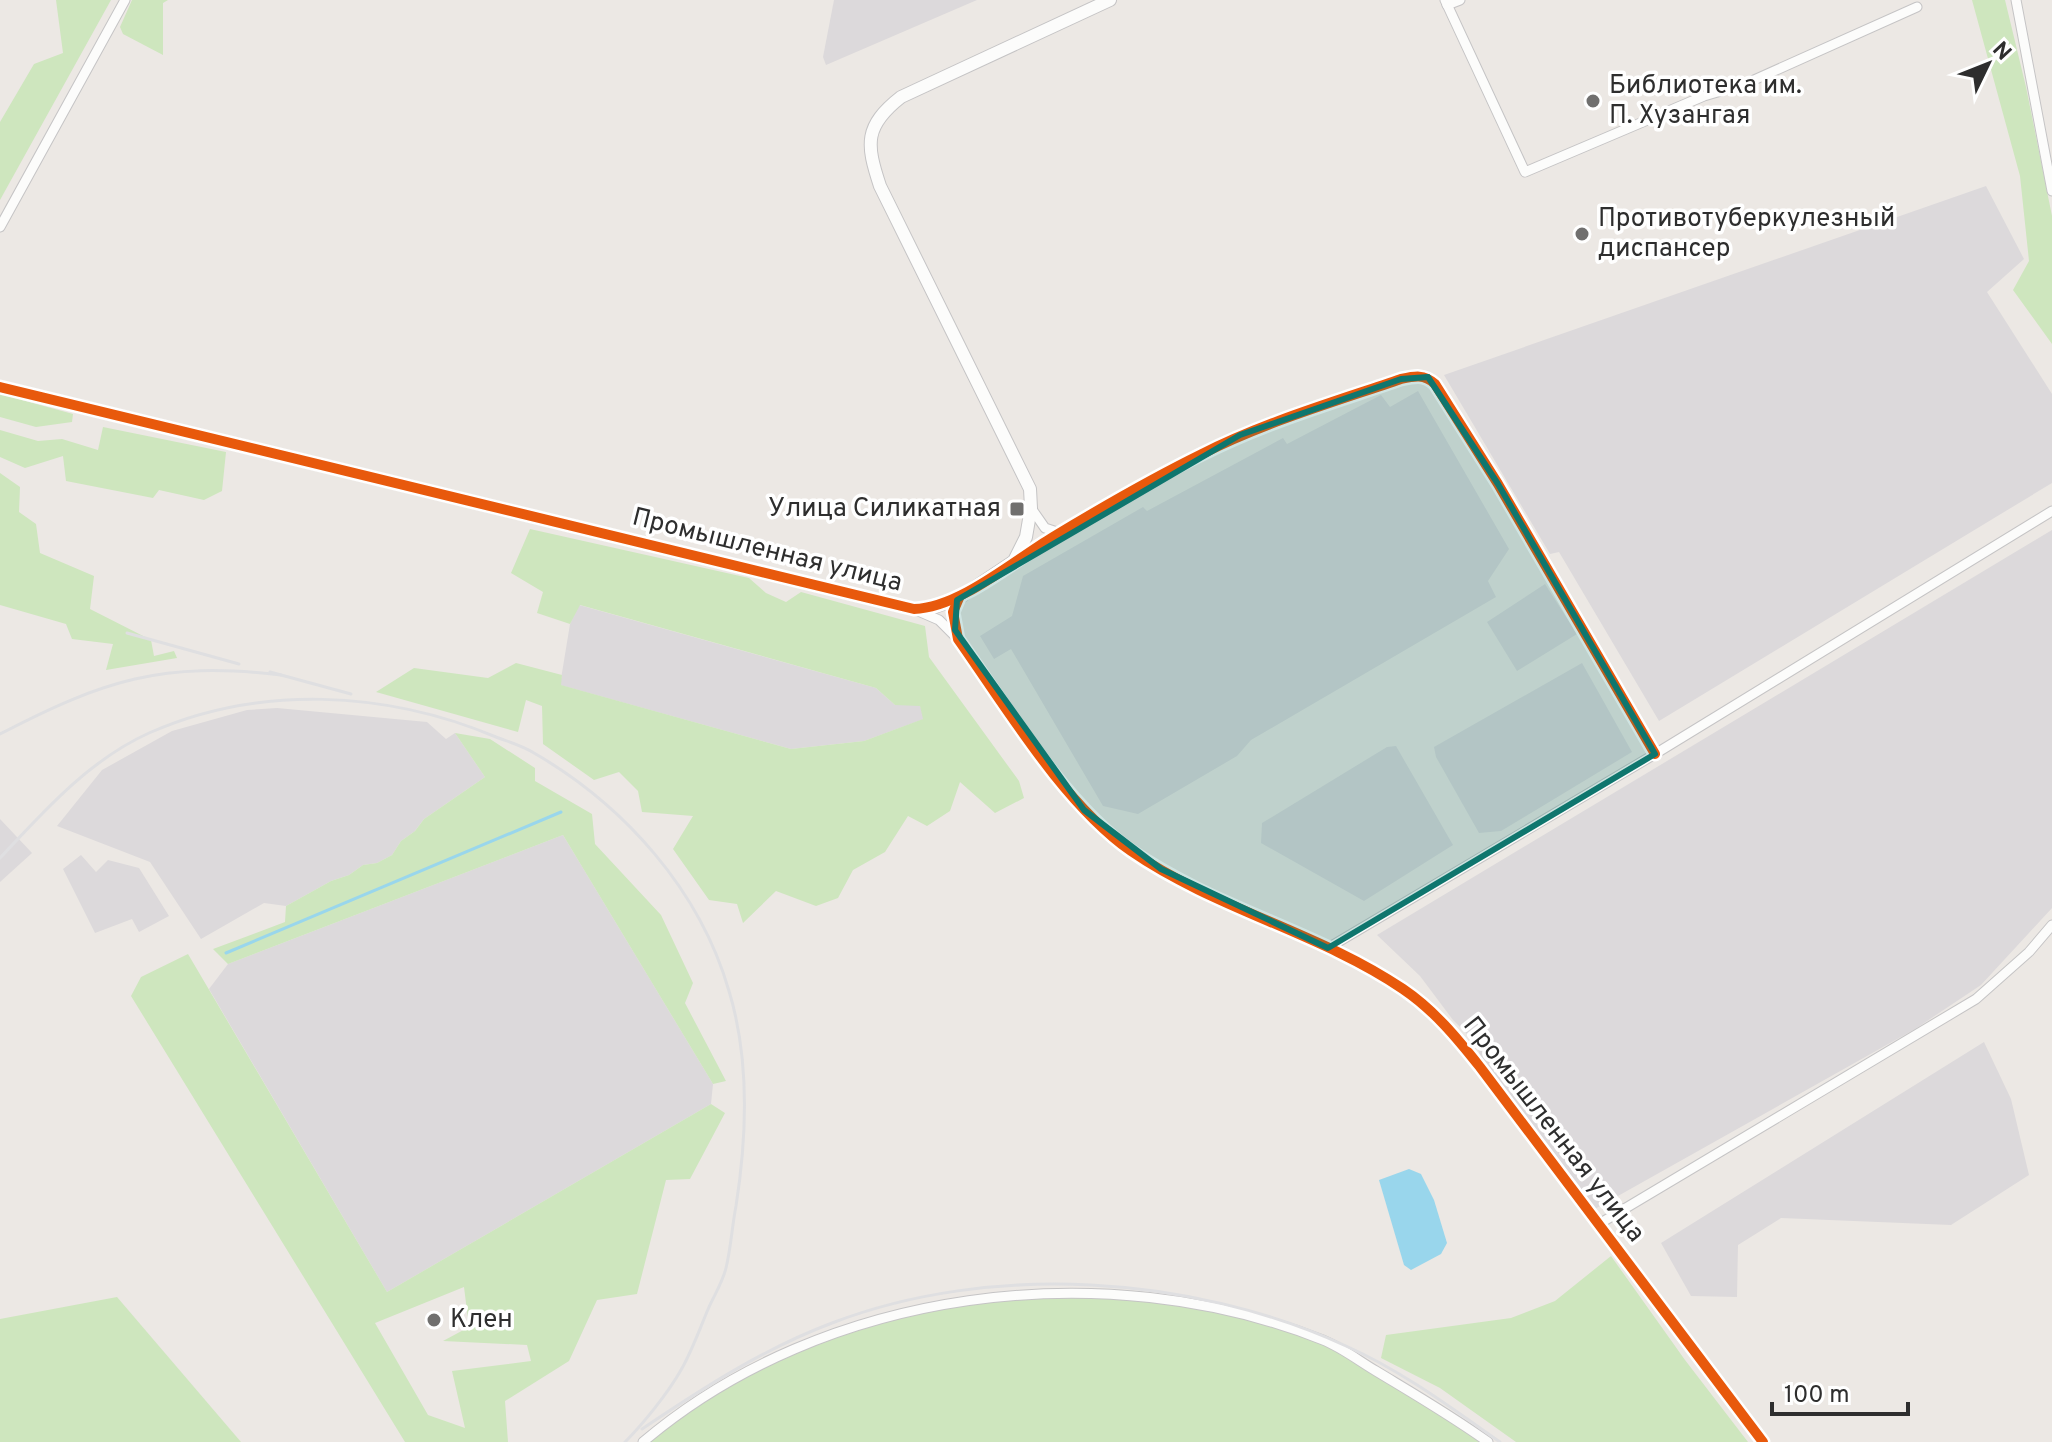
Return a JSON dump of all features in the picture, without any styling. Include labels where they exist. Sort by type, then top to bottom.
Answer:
[{"type":"street","points":[[0,227],[125,0]]},
{"type":"street","points":[[1014,561],[1026,537],[1031,508],[1027,478],[880,186],[871,158],[870,139],[874,124],[901,97],[1110,0]]},
{"type":"street","points":[[1460,0],[1446,2],[1525,172],[1704,96],[1745,84],[1917,7]]},
{"type":"street","points":[[2016,0],[2052,191]]},
{"type":"street","points":[[1014,561],[1198,455],[1240,435],[1401,379],[1428,377],[1498,484],[1655,754]]},
{"type":"street","name":"Промышленная улица","points":[[0,387],[914,609],[939,620],[958,639],[1054,772],[1098,825],[1134,852],[1186,883],[1373,970],[1405,991],[1442,1022],[1480,1067],[1763,1442]]},
{"type":"street","points":[[1031,508],[1045,528],[1060,533]]},
{"type":"street","points":[[1328,948],[1655,754],[2052,511]]},
{"type":"street","name":"Промышленная улица","points":[[914,609],[935,607],[959,598],[1014,561]]},
{"type":"street","points":[[958,639],[953,612],[959,598]]},
{"type":"street","points":[[1599,1224],[1976,999],[2029,952],[2052,925]]},
{"type":"street","points":[[643,1442],[711,1392],[798,1346],[889,1315],[1011,1294],[1112,1294],[1188,1303],[1270,1323],[1326,1341],[1488,1442]]},
{"type":"highlighted area","points":[[1428,377],[1498,484],[1655,754],[1328,948],[1161,869],[1084,810],[955,630],[957,600],[1240,435],[1401,379]]},
{"type":"shaded area","points":[[834,0],[977,0],[826,65],[823,57]]},
{"type":"shaded area","points":[[1986,186],[2024,259],[1987,292],[2052,394],[2052,483],[1659,721],[1559,552],[1550,554],[1444,375]]},
{"type":"shaded area","points":[[1418,391],[1509,549],[1488,581],[1496,597],[1251,740],[1237,756],[1138,814],[1103,806],[1011,649],[994,659],[980,636],[1012,616],[1023,576],[1143,507],[1147,511],[1283,438],[1287,444],[1381,395],[1390,407]]},
{"type":"shaded area","points":[[2052,530],[2052,908],[1981,985],[1915,1029],[1593,1210],[1480,1057],[1477,1044],[1453,1020],[1420,976],[1377,935]]},
{"type":"shaded area","points":[[1545,584],[1577,634],[1517,671],[1487,622]]},
{"type":"shaded area","points":[[579,605],[876,688],[895,705],[920,705],[924,719],[864,741],[791,749],[560,685],[570,624]]},
{"type":"shaded area","points":[[1582,663],[1632,752],[1501,831],[1479,833],[1436,757],[1434,747]]},
{"type":"shaded area","points":[[277,708],[427,722],[446,739],[455,733],[485,777],[424,819],[415,831],[401,841],[392,855],[377,863],[363,865],[286,906],[264,903],[201,939],[150,862],[57,826],[102,770],[172,731],[247,710]]},
{"type":"shaded area","points":[[1396,746],[1453,845],[1364,901],[1261,843],[1262,823],[1387,747]]},
{"type":"shaded area","points":[[0,819],[32,853],[0,882]]},
{"type":"shaded area","points":[[563,835],[713,1084],[711,1104],[387,1292],[209,989],[228,964]]},
{"type":"shaded area","points":[[81,855],[96,872],[108,860],[139,868],[169,916],[139,932],[132,919],[95,933],[63,869]]},
{"type":"shaded area","points":[[1984,1042],[2011,1099],[2029,1175],[1951,1225],[1781,1218],[1738,1245],[1737,1297],[1691,1296],[1661,1243]]},
{"type":"green space","points":[[56,0],[111,0],[0,200],[0,122],[34,64],[63,53]]},
{"type":"green space","points":[[132,0],[168,0],[163,3],[163,55],[123,34],[120,27]]},
{"type":"green space","points":[[1972,0],[2005,0],[2026,87],[2052,216],[2052,344],[2013,290],[2029,261],[2020,176]]},
{"type":"green space","points":[[0,394],[73,414],[72,422],[36,427],[0,417]]},
{"type":"green space","points":[[103,427],[226,452],[222,491],[204,500],[159,490],[153,498],[66,481],[63,456],[25,468],[0,457],[0,430],[38,441],[62,439],[98,450]]},
{"type":"green space","points":[[0,473],[20,487],[19,512],[36,524],[40,553],[94,576],[90,609],[151,640],[154,656],[174,651],[177,658],[106,670],[113,644],[72,639],[66,624],[0,605]]},
{"type":"green space","points":[[530,529],[749,578],[766,593],[786,602],[801,592],[925,626],[929,657],[1019,781],[1024,798],[995,813],[960,782],[950,811],[927,826],[908,816],[885,852],[853,870],[838,898],[816,906],[776,891],[743,923],[737,904],[709,900],[673,849],[693,816],[642,812],[638,791],[619,772],[594,780],[543,744],[542,706],[526,700],[518,732],[376,692],[414,668],[488,678],[516,663],[562,675],[561,685],[791,749],[864,741],[923,719],[920,706],[895,705],[876,688],[580,605],[570,624],[537,613],[543,592],[511,573]]},
{"type":"green space","points":[[455,733],[490,739],[535,768],[535,781],[592,814],[595,844],[661,915],[693,983],[685,1003],[726,1081],[713,1084],[563,835],[228,964],[213,949],[285,922],[286,906],[363,865],[377,863],[392,855],[401,841],[415,831],[424,819],[485,777]]},
{"type":"green space","points":[[188,954],[387,1292],[711,1104],[725,1113],[690,1179],[666,1180],[637,1294],[597,1300],[569,1361],[505,1401],[508,1442],[405,1442],[131,996],[141,977]],"holes":[[[464,1287],[469,1327],[443,1341],[527,1345],[531,1361],[452,1371],[465,1428],[428,1415],[375,1323]]]},
{"type":"green space","points":[[1611,1256],[1748,1442],[1516,1442],[1440,1388],[1381,1358],[1386,1335],[1511,1318],[1555,1301]]},
{"type":"green space","points":[[1011,1294],[1188,1303],[1326,1341],[1488,1442],[643,1442],[711,1392],[798,1346],[889,1315]]},
{"type":"green space","points":[[117,1297],[241,1442],[0,1442],[0,1319]]},
{"type":"water","points":[[1409,1169],[1421,1174],[1434,1200],[1447,1243],[1441,1254],[1411,1270],[1404,1265],[1379,1180]]},
{"type":"waterway","points":[[226,953],[561,812]]},
{"type":"railway","points":[[127,633],[239,664]]},
{"type":"railway","points":[[0,734],[71,700],[135,679],[202,671],[281,675]]},
{"type":"railway","points":[[270,672],[351,694]]},
{"type":"railway","points":[[0,858],[68,788],[127,744],[191,717],[234,706],[278,701],[323,699],[367,703],[411,710],[454,722],[534,753],[567,774],[628,825],[678,885],[716,954],[736,1017],[743,1071],[744,1125],[740,1179],[725,1273],[681,1370],[655,1408],[625,1442]]},
{"type":"railway","points":[[642,1429],[758,1357],[832,1323],[893,1304],[958,1291],[1024,1285],[1091,1285],[1158,1291],[1223,1304],[1286,1322],[1346,1346],[1387,1367],[1500,1442]]},
{"type":"cycle path","points":[[0,387],[914,609],[931,607],[967,592],[1053,537],[1164,473],[1250,432],[1401,379],[1423,377],[1435,384],[1498,484],[1655,754]]},
{"type":"cycle path","points":[[959,598],[953,612],[958,639],[1037,753],[1106,831],[1131,851],[1197,889],[1371,969],[1414,997],[1444,1025],[1480,1067],[1763,1442]]},
{"type":"place","name":"Библиотека им. П. Хузангая","points":[[1593,101]]},
{"type":"place","name":"Противотуберкулезный диспансер","points":[[1582,234]]},
{"type":"place","name":"Улица Силикатная","points":[[1017,509]]},
{"type":"place","name":"Клен","points":[[434,1320]]}]
